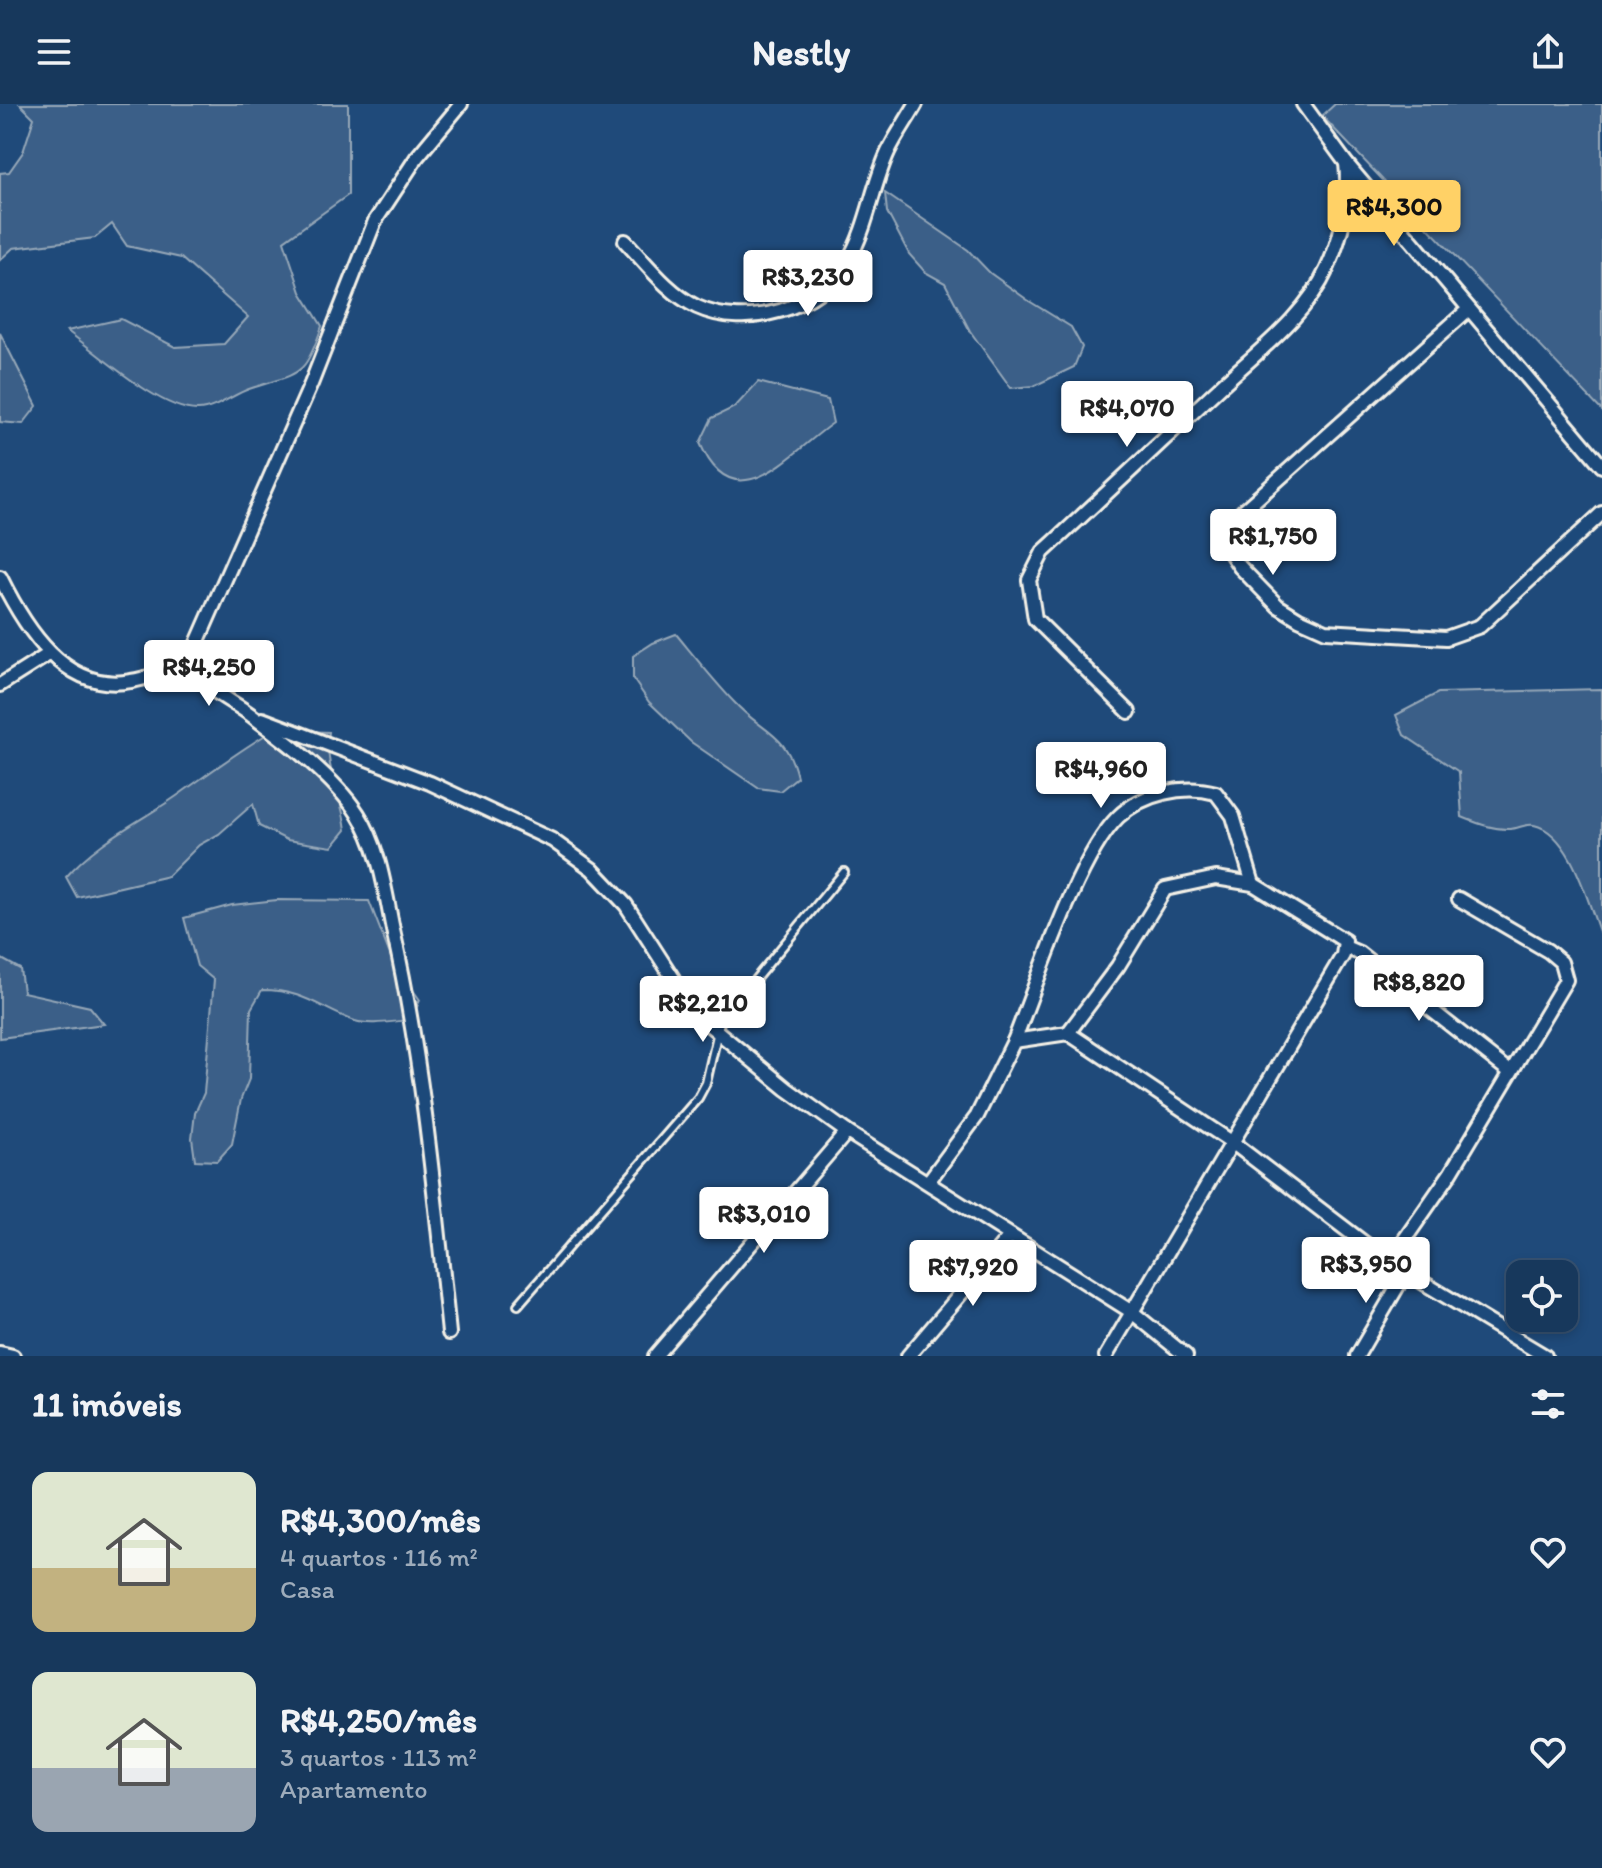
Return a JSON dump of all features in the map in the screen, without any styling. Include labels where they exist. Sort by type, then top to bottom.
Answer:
[{"type":"street","points":[[0,577],[49,654],[77,675],[112,684],[151,676],[190,659],[311,384],[375,221],[417,157],[461,104]]},
{"type":"street","points":[[625,241],[675,293],[696,306],[741,316],[791,307],[834,281],[848,260],[868,216],[888,152],[916,104]]},
{"type":"street","points":[[906,121],[923,104]]},
{"type":"street","points":[[1303,104],[1346,163],[1602,466]]},
{"type":"street","points":[[1129,712],[1035,619],[1029,580],[1043,552],[1274,337],[1312,294],[1327,270],[1341,228],[1349,187],[1346,163]]},
{"type":"street","points":[[1469,309],[1225,527],[1226,546],[1233,557],[1278,606],[1326,631],[1446,638],[1480,626],[1602,513]]},
{"type":"street","points":[[0,685],[49,654]]},
{"type":"street","points":[[190,659],[204,683],[251,715],[339,790],[358,815],[376,853],[409,998],[428,1133],[449,1333]]},
{"type":"street","points":[[251,715],[430,783],[552,840],[592,869],[626,905],[696,1014],[715,1031],[847,1132],[1132,1312],[1186,1356]]},
{"type":"street","points":[[928,1182],[977,1116],[1014,1041],[1068,906],[1101,839],[1119,817],[1143,800],[1176,791],[1216,793],[1233,816],[1253,884]]},
{"type":"street","points":[[1068,1033],[1118,966],[1165,889],[1216,878],[1253,884],[1340,935],[1345,947],[1359,953],[1510,1072]]},
{"type":"street","points":[[1389,1262],[1450,1174],[1566,980],[1561,962],[1548,951],[1459,899]]},
{"type":"street","points":[[1106,1356],[1345,947]]},
{"type":"street","points":[[1014,1041],[1068,1033],[1233,1143],[1389,1262],[1545,1356]]},
{"type":"street","points":[[655,1356],[847,1132]]},
{"type":"street","points":[[908,1356],[1010,1236]]},
{"type":"street","points":[[1357,1356],[1406,1272]]},
{"type":"street","points":[[0,1353],[13,1356]]},
{"type":"lane","points":[[518,1305],[698,1098],[706,1083],[715,1031],[844,872]]},
{"type":"shaded area","points":[[20,104],[348,104],[348,195],[284,241],[301,292],[322,326],[304,365],[289,376],[243,391],[211,407],[198,410],[183,408],[148,391],[67,331],[121,319],[175,347],[224,344],[248,317],[181,258],[127,246],[112,224],[95,238],[13,248],[0,260],[0,173],[9,172],[23,152],[34,118]]},
{"type":"shaded area","points":[[1335,104],[1602,104],[1602,411],[1322,116]]},
{"type":"shaded area","points":[[885,193],[968,250],[990,273],[1071,327],[1082,347],[1074,367],[1034,386],[1011,388],[970,331],[945,283],[925,272],[909,254],[887,212]]},
{"type":"shaded area","points":[[0,333],[37,406],[23,424],[0,422]]},
{"type":"shaded area","points":[[758,382],[828,400],[833,423],[764,474],[747,480],[730,478],[714,467],[700,443],[712,418],[735,407]]},
{"type":"shaded area","points":[[676,634],[734,702],[780,741],[787,751],[797,777],[780,791],[758,788],[691,742],[649,702],[633,679],[633,656],[653,643]]},
{"type":"shaded area","points":[[1602,689],[1602,939],[1585,891],[1559,842],[1534,825],[1497,828],[1462,817],[1459,772],[1404,735],[1396,715],[1438,693]]},
{"type":"shaded area","points":[[274,730],[329,732],[331,770],[346,830],[332,847],[287,840],[259,826],[253,804],[219,834],[199,845],[168,876],[77,897],[66,877],[92,852]]},
{"type":"shaded area","points":[[277,900],[369,901],[392,960],[420,1000],[411,1020],[368,1023],[355,1021],[300,996],[262,990],[251,1009],[249,1079],[241,1099],[232,1144],[217,1161],[195,1160],[192,1138],[195,1113],[204,1093],[214,980],[197,966],[184,918],[232,905]]},
{"type":"shaded area","points":[[0,958],[20,969],[23,992],[90,1007],[104,1024],[0,1038]]}]
